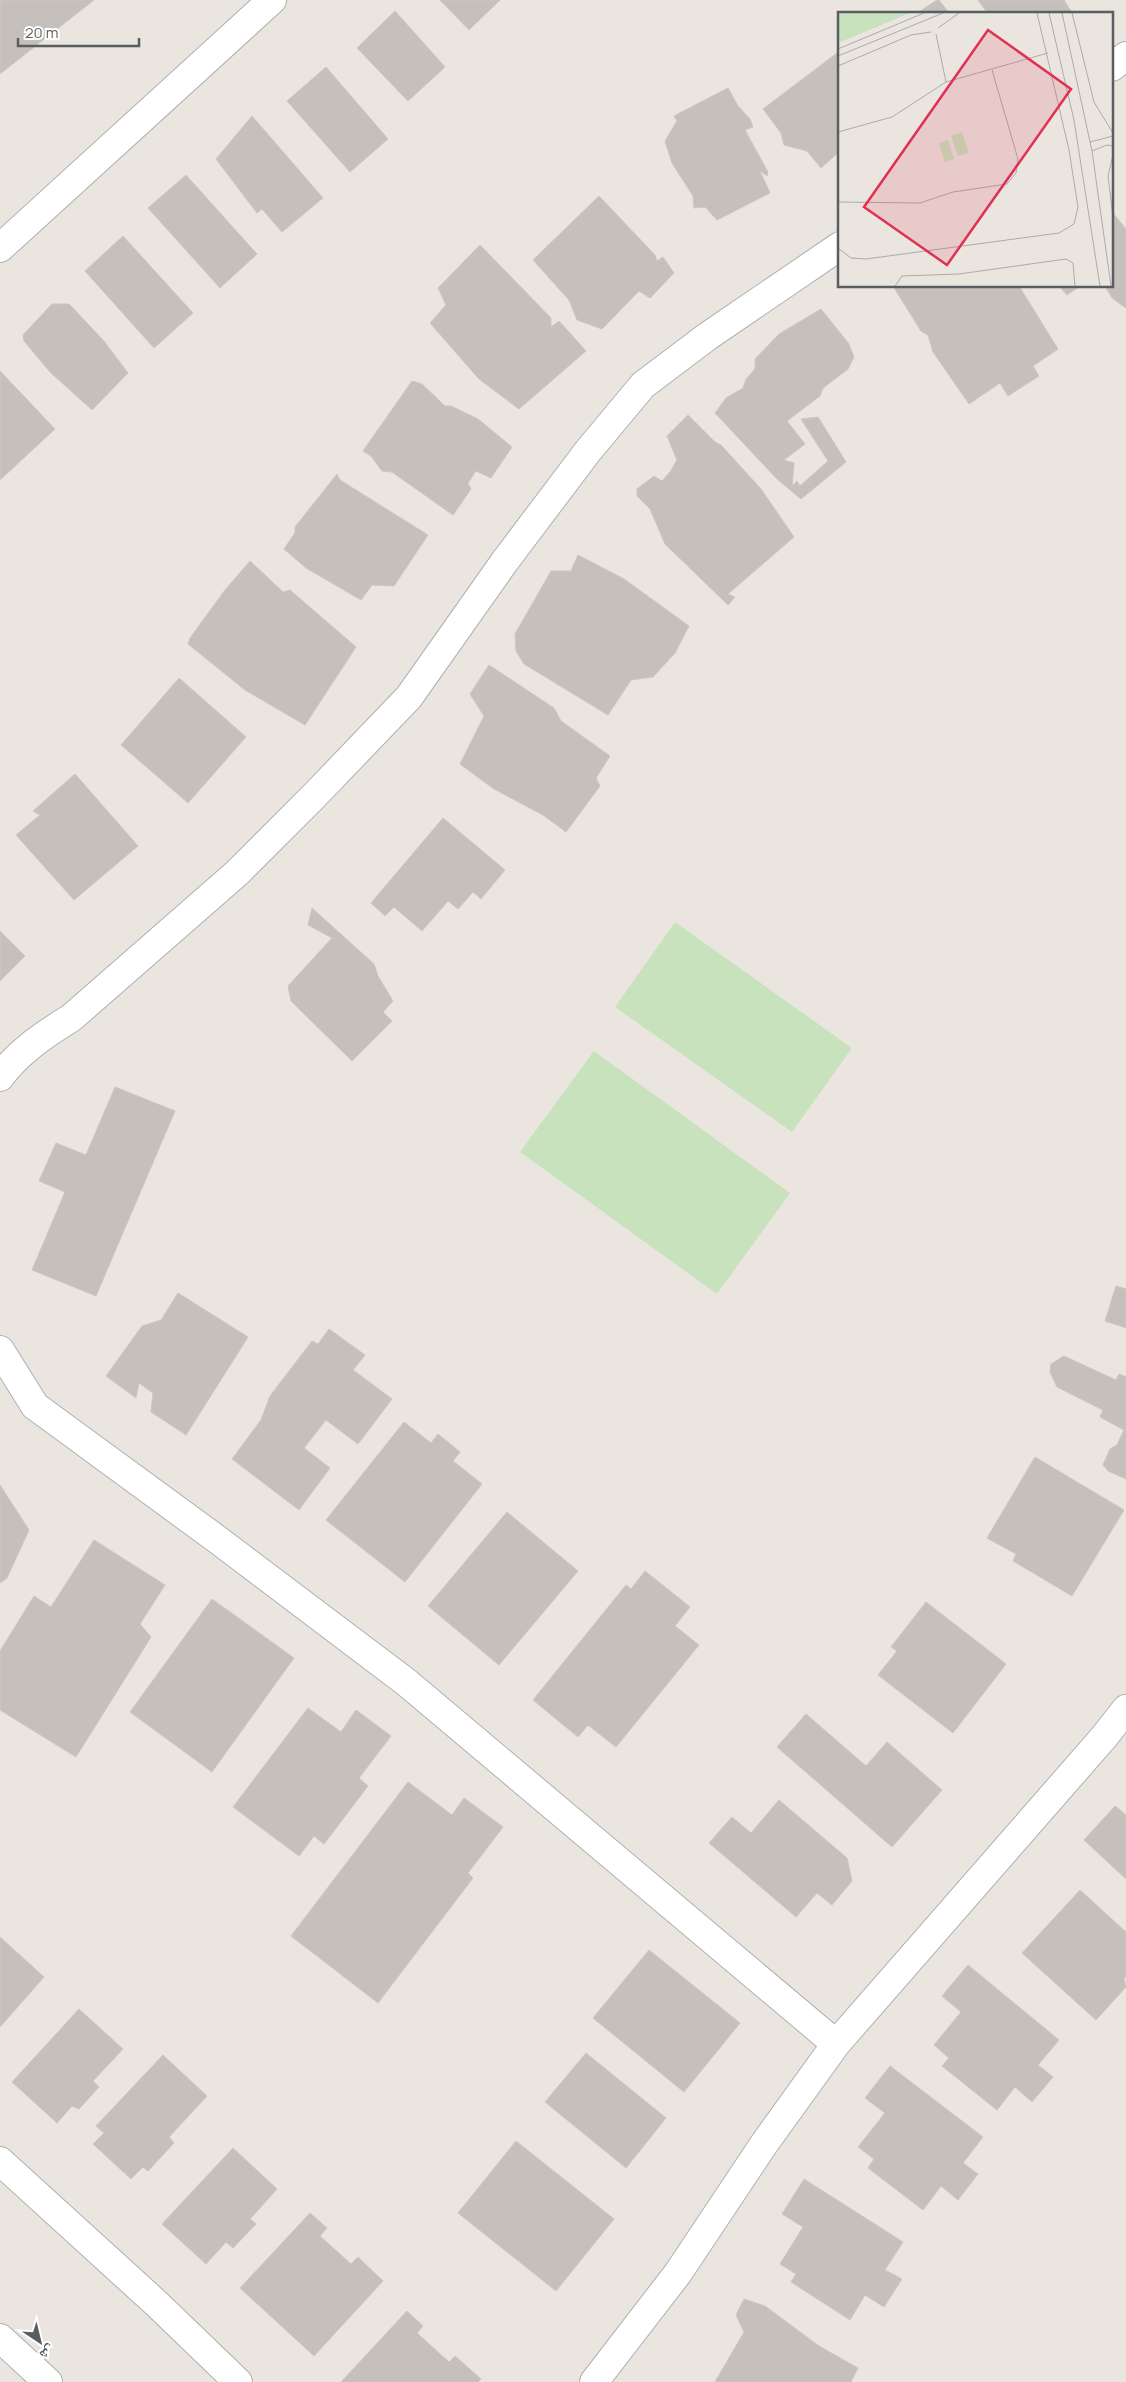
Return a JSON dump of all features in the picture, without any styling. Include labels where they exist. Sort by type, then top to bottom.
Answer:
[{"type":"street","points":[[0,248],[272,0]]},
{"type":"street","points":[[1114,66],[1126,56]]},
{"type":"street","points":[[0,1077],[6,1069],[41,1037],[71,1018],[237,873],[409,697],[505,562],[588,451],[644,385],[708,336],[838,247]]},
{"type":"street","points":[[0,1350],[35,1406],[218,1540],[406,1682],[836,2044]]},
{"type":"street","points":[[594,2382],[678,2273],[764,2144],[836,2044],[1104,1737],[1126,1709]]},
{"type":"street","points":[[0,2161],[157,2304],[238,2382]]},
{"type":"street","points":[[0,2338],[48,2382]]},
{"type":"green space","points":[[675,922],[852,1048],[792,1132],[615,1007]]},
{"type":"green space","points":[[594,1051],[790,1193],[717,1294],[520,1152]]},
{"type":"building","points":[[0,0],[94,0],[0,74]]},
{"type":"building","points":[[440,0],[500,0],[469,30]]},
{"type":"building","points":[[939,0],[948,12],[919,12]]},
{"type":"building","points":[[978,0],[1064,0],[1071,11],[1070,12],[987,12]]},
{"type":"building","points":[[395,11],[445,67],[408,101],[357,48]]},
{"type":"building","points":[[837,53],[838,54],[838,153],[821,168],[807,151],[784,145],[781,133],[763,109]]},
{"type":"building","points":[[326,67],[388,139],[350,172],[287,101]]},
{"type":"building","points":[[728,88],[738,106],[750,119],[753,127],[745,130],[768,172],[767,176],[760,171],[770,193],[717,220],[705,207],[694,208],[693,196],[672,163],[665,141],[677,121],[674,116]]},
{"type":"building","points":[[252,116],[323,198],[282,232],[262,209],[257,213],[216,159]]},
{"type":"building","points":[[186,175],[257,254],[220,288],[148,208]]},
{"type":"building","points":[[599,196],[655,255],[657,261],[663,257],[674,273],[650,298],[639,291],[602,329],[577,320],[569,300],[533,260]]},
{"type":"building","points":[[1114,214],[1126,229],[1126,308],[1112,298],[1106,288],[1114,288]]},
{"type":"building","points":[[123,236],[193,313],[154,348],[85,271]]},
{"type":"building","points":[[480,245],[551,318],[551,327],[559,321],[586,351],[519,409],[479,379],[430,323],[446,305],[438,288]]},
{"type":"building","points":[[894,288],[1020,288],[1058,349],[1033,366],[1039,376],[1008,396],[1000,383],[969,404],[933,352],[928,335],[921,331]]},
{"type":"building","points":[[1061,288],[1077,288],[1067,295]]},
{"type":"building","points":[[52,304],[69,304],[104,341],[128,373],[92,410],[50,372],[24,341],[23,335]]},
{"type":"building","points":[[821,309],[849,344],[854,357],[848,369],[823,388],[820,396],[787,421],[805,444],[784,460],[794,463],[792,486],[797,481],[800,486],[828,461],[801,419],[818,417],[846,462],[801,499],[777,479],[715,413],[726,398],[743,388],[746,379],[755,369],[755,359],[779,334]]},
{"type":"building","points":[[0,371],[55,429],[0,480]]},
{"type":"building","points":[[412,381],[422,384],[445,406],[451,406],[478,419],[512,447],[491,478],[476,471],[468,483],[471,489],[453,515],[392,472],[382,471],[371,456],[363,451]]},
{"type":"building","points":[[688,415],[715,442],[721,445],[761,489],[794,537],[728,594],[735,597],[728,605],[665,544],[650,509],[637,496],[637,489],[654,476],[662,481],[670,472],[677,460],[667,436]]},
{"type":"building","points":[[337,474],[340,480],[428,535],[394,586],[372,585],[361,600],[306,568],[284,549],[295,533],[295,527]]},
{"type":"building","points":[[578,555],[624,579],[689,626],[675,653],[653,677],[631,680],[608,715],[524,664],[516,651],[515,634],[551,571],[571,571]]},
{"type":"building","points":[[250,561],[283,592],[290,590],[356,647],[305,725],[245,690],[188,644],[190,638],[225,590]]},
{"type":"building","points":[[489,665],[554,708],[561,721],[610,756],[596,778],[600,786],[566,832],[543,815],[494,789],[460,764],[484,716],[470,694]]},
{"type":"building","points":[[179,678],[246,737],[188,803],[121,745]]},
{"type":"building","points":[[75,774],[138,846],[74,900],[16,835],[40,815],[33,811]]},
{"type":"building","points":[[443,818],[505,870],[481,899],[473,892],[458,909],[448,901],[422,931],[394,907],[385,916],[371,903]]},
{"type":"building","points":[[312,908],[374,964],[378,976],[393,1001],[383,1012],[392,1021],[352,1061],[291,1001],[288,986],[332,938],[308,925]]},
{"type":"building","points":[[0,931],[25,956],[0,981]]},
{"type":"building","points":[[115,1087],[175,1111],[96,1296],[32,1270],[65,1192],[39,1181],[56,1143],[86,1155]]},
{"type":"building","points":[[1116,1286],[1126,1289],[1126,1328],[1105,1321]]},
{"type":"building","points":[[178,1293],[248,1337],[186,1435],[151,1412],[153,1393],[139,1383],[136,1398],[106,1376],[142,1326],[161,1320]]},
{"type":"building","points":[[329,1329],[365,1355],[353,1370],[392,1399],[358,1444],[326,1420],[304,1448],[330,1468],[299,1510],[232,1459],[261,1420],[270,1396],[312,1341],[318,1344]]},
{"type":"building","points":[[1064,1356],[1116,1380],[1119,1374],[1126,1377],[1126,1479],[1108,1471],[1103,1465],[1110,1449],[1117,1445],[1124,1430],[1100,1417],[1103,1410],[1057,1387],[1050,1372],[1051,1364]]},
{"type":"building","points":[[404,1422],[431,1443],[438,1434],[460,1452],[453,1461],[482,1484],[405,1582],[326,1520]]},
{"type":"building","points":[[1035,1457],[1124,1510],[1072,1596],[1013,1561],[1016,1554],[987,1538]]},
{"type":"building","points":[[0,1485],[29,1530],[7,1578],[0,1583]]},
{"type":"building","points":[[507,1512],[578,1571],[499,1665],[428,1606]]},
{"type":"building","points":[[94,1540],[165,1585],[140,1624],[151,1637],[76,1757],[0,1710],[0,1651],[34,1596],[51,1607]]},
{"type":"building","points":[[645,1571],[690,1607],[675,1626],[699,1645],[616,1747],[588,1725],[578,1737],[533,1700],[626,1585],[631,1589]]},
{"type":"building","points":[[212,1599],[294,1658],[212,1772],[130,1712]]},
{"type":"building","points":[[926,1602],[1006,1664],[953,1733],[878,1675],[897,1651],[891,1647]]},
{"type":"building","points":[[308,1708],[341,1732],[356,1710],[391,1736],[359,1778],[368,1786],[324,1844],[314,1836],[299,1856],[233,1807]]},
{"type":"building","points":[[806,1714],[866,1766],[887,1742],[942,1790],[892,1847],[777,1747]]},
{"type":"building","points":[[408,1782],[452,1815],[464,1798],[503,1827],[468,1873],[473,1878],[378,2003],[291,1936]]},
{"type":"building","points":[[779,1800],[847,1858],[852,1881],[832,1905],[817,1893],[796,1917],[709,1843],[732,1817],[751,1833]]},
{"type":"building","points":[[1115,1806],[1126,1815],[1126,1879],[1084,1840]]},
{"type":"building","points":[[1080,1890],[1126,1932],[1126,1976],[1124,1978],[1126,1987],[1096,2020],[1022,1953]]},
{"type":"building","points":[[0,1937],[44,1977],[0,2027]]},
{"type":"building","points":[[649,1950],[740,2023],[684,2092],[593,2018]]},
{"type":"building","points":[[968,1965],[1059,2040],[1038,2065],[1053,2077],[1032,2102],[1015,2087],[997,2110],[942,2066],[949,2058],[934,2045],[961,2012],[942,1996]]},
{"type":"building","points":[[79,2009],[123,2049],[93,2081],[99,2087],[79,2109],[72,2106],[57,2123],[12,2082]]},
{"type":"building","points":[[586,2053],[666,2118],[626,2168],[545,2102]]},
{"type":"building","points":[[163,2055],[207,2096],[169,2137],[174,2143],[148,2171],[143,2167],[131,2179],[93,2144],[104,2133],[96,2126]]},
{"type":"building","points":[[890,2066],[983,2137],[963,2163],[978,2174],[958,2200],[941,2186],[923,2210],[868,2168],[874,2159],[858,2147],[885,2113],[865,2098]]},
{"type":"building","points":[[516,2141],[614,2219],[556,2291],[458,2213]]},
{"type":"building","points":[[233,2148],[277,2189],[250,2219],[256,2224],[233,2248],[226,2242],[206,2264],[162,2224]]},
{"type":"building","points":[[804,2179],[903,2242],[885,2270],[902,2279],[884,2307],[865,2295],[850,2320],[791,2282],[796,2274],[780,2264],[803,2227],[782,2214]]},
{"type":"building","points":[[310,2213],[327,2228],[320,2236],[351,2264],[358,2257],[383,2281],[314,2356],[240,2288]]},
{"type":"building","points":[[744,2299],[765,2306],[819,2346],[858,2368],[851,2382],[715,2382],[744,2332],[736,2315]]},
{"type":"building","points":[[407,2311],[423,2326],[417,2333],[449,2362],[455,2356],[481,2379],[478,2382],[341,2382]]}]
